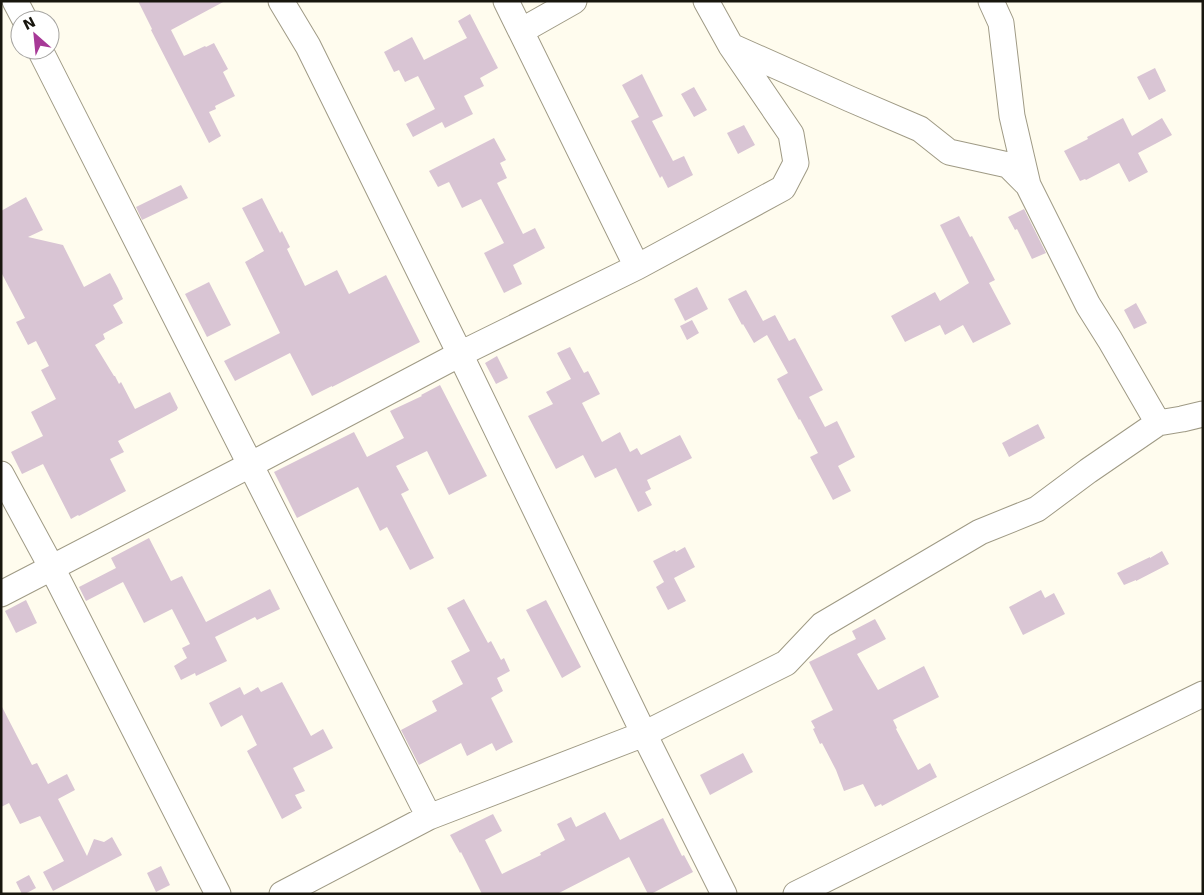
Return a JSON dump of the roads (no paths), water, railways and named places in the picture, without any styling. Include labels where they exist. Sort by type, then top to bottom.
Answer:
[{"type":"street","points":[[281,1],[308,46],[724,894]]},
{"type":"street","points":[[506,1],[637,267]]},
{"type":"street","points":[[521,31],[574,1]]},
{"type":"street","points":[[1,594],[460,354],[637,267],[783,188],[796,163],[791,134],[731,46],[706,1]]},
{"type":"street","points":[[991,1],[1001,23],[1012,116],[1028,185],[1088,306],[1158,423]]},
{"type":"street","points":[[731,46],[920,128],[949,152],[1008,165],[1028,185]]},
{"type":"street","points":[[45,60],[429,817]]},
{"type":"street","points":[[282,894],[429,817],[644,734],[786,663],[822,625],[980,532],[1037,509],[1158,423],[1203,414]]},
{"type":"street","points":[[1,474],[52,568],[218,894]]},
{"type":"street","points":[[796,894],[1203,694]]}]
